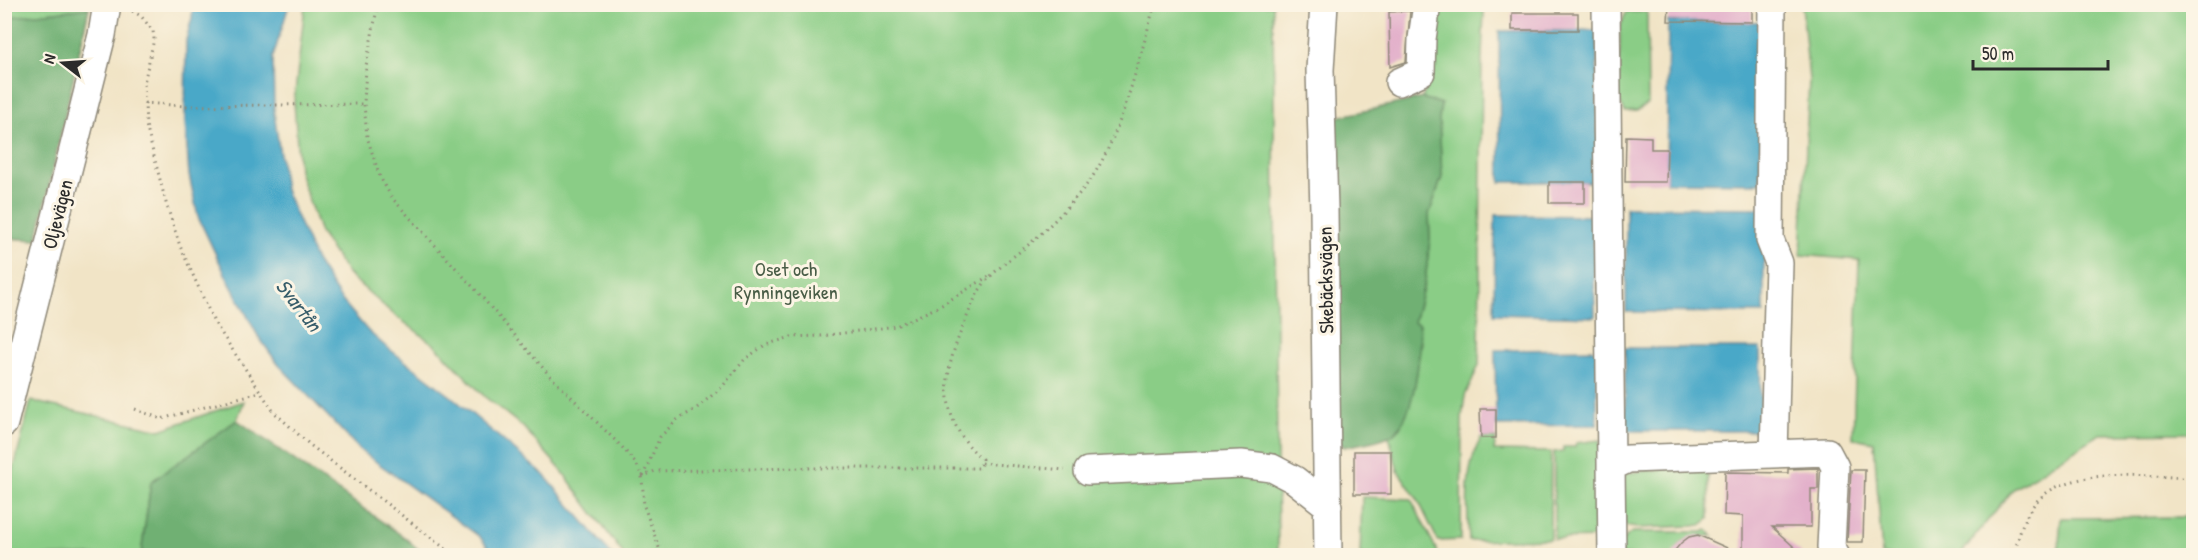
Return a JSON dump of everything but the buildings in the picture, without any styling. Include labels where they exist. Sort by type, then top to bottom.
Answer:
[{"type":"street","name":"Skebäcksvägen","points":[[1324,4],[1320,70],[1329,555]]},
{"type":"street","points":[[1399,82],[1421,72],[1422,39],[1427,4]]},
{"type":"street","points":[[1606,4],[1612,555]]},
{"type":"street","points":[[1772,4],[1770,240],[1779,263],[1774,454]]},
{"type":"street","name":"Oljevägen","points":[[4,423],[10,382],[102,35],[115,6]]},
{"type":"street","points":[[1611,467],[1628,459],[1827,452],[1835,467],[1831,547],[1836,555]]},
{"type":"street","points":[[1088,471],[1241,464],[1272,468],[1295,480],[1328,506]]},
{"type":"path","points":[[378,4],[366,66],[364,104],[367,137],[374,162],[392,198],[550,376],[622,447],[637,465],[642,477],[644,506],[662,555]]},
{"type":"path","points":[[642,477],[655,471],[980,468],[982,459],[963,439],[955,424],[946,396],[947,378],[959,334],[976,297],[993,275],[1054,221],[1088,183],[1099,166],[1126,100],[1155,4]]},
{"type":"path","points":[[4,10],[11,5]]},
{"type":"path","points":[[115,6],[131,10],[141,16],[153,31],[154,39],[144,83],[146,125],[166,203],[180,246],[214,322],[274,412],[310,445],[455,555]]},
{"type":"path","points":[[144,103],[185,106],[364,104]]},
{"type":"path","points":[[642,477],[660,437],[677,420],[697,408],[722,387],[745,359],[765,345],[791,337],[821,336],[896,326],[940,306],[993,275]]},
{"type":"path","points":[[135,409],[161,419],[260,392]]},
{"type":"path","points":[[981,463],[1088,471]]},
{"type":"path","points":[[2014,555],[2023,525],[2036,502],[2061,485],[2097,477],[2193,478]]},
{"type":"green space","points":[[88,4],[89,8],[30,15],[5,41],[5,5]]},
{"type":"green space","name":"Oset och Rynningeviken","points":[[305,5],[1273,5],[1278,555],[624,555],[562,471],[523,427],[485,397],[436,346],[392,313],[348,274],[320,233],[299,171],[294,102]]},
{"type":"green space","points":[[1442,5],[1481,5],[1484,11],[1479,365],[1465,396],[1462,417],[1461,540],[1438,541],[1418,500],[1398,471],[1389,436],[1400,427],[1416,378],[1421,342],[1414,322],[1425,281],[1430,239],[1429,214],[1442,177],[1439,119],[1441,104],[1422,98],[1429,82],[1436,14]]},
{"type":"green space","points":[[1802,5],[2193,5],[2193,433],[2100,434],[2012,490],[1960,555],[1882,555],[1874,442],[1853,438],[1859,260],[1801,255],[1809,80]]},
{"type":"green space","points":[[89,8],[37,240],[5,238],[5,23],[11,17]]},
{"type":"green space","points":[[1626,12],[1647,12],[1648,103],[1637,111],[1625,112],[1619,101],[1620,28]]},
{"type":"green space","points":[[1422,98],[1441,104],[1439,119],[1442,177],[1429,214],[1430,239],[1425,281],[1414,322],[1419,324],[1420,336],[1415,385],[1411,402],[1398,429],[1384,438],[1344,447],[1336,438],[1321,274],[1336,142],[1333,118]]},
{"type":"green space","points":[[31,401],[160,430],[244,401],[237,420],[151,482],[141,555],[5,556],[5,503]]},
{"type":"green space","points":[[237,420],[404,537],[425,555],[141,555],[151,482]]},
{"type":"green space","points":[[1481,438],[1496,438],[1494,451],[1551,452],[1550,539],[1469,541],[1467,501],[1469,475]]},
{"type":"green space","points":[[1600,440],[1603,538],[1554,539],[1554,452],[1563,451],[1563,447],[1575,447],[1576,443]]},
{"type":"green space","points":[[1708,464],[1709,519],[1701,525],[1637,528],[1625,526],[1619,483],[1626,473]]},
{"type":"green space","points":[[1362,497],[1411,499],[1439,555],[1360,555]]},
{"type":"green space","points":[[2193,517],[2193,555],[2058,555],[2061,518]]},
{"type":"green space","points":[[1707,530],[1713,536],[1689,538],[1680,545],[1674,556],[1621,555],[1621,541],[1632,532],[1702,532]]},
{"type":"water","name":"Svartån","points":[[193,5],[289,5],[273,57],[274,112],[285,190],[316,261],[340,298],[368,331],[452,397],[545,476],[612,555],[494,555],[480,537],[361,451],[278,364],[258,336],[198,217],[189,175],[185,122],[186,40]]},
{"type":"water","points":[[1668,21],[1762,22],[1760,183],[1666,182]]},
{"type":"water","points":[[1597,30],[1598,182],[1500,182],[1499,31]]},
{"type":"water","points":[[1626,207],[1764,208],[1764,313],[1626,312]]},
{"type":"water","points":[[1495,215],[1593,216],[1595,317],[1494,314]]},
{"type":"water","points":[[1625,348],[1760,348],[1761,431],[1625,431]]},
{"type":"water","points":[[1597,349],[1597,425],[1496,426],[1495,350]]}]
